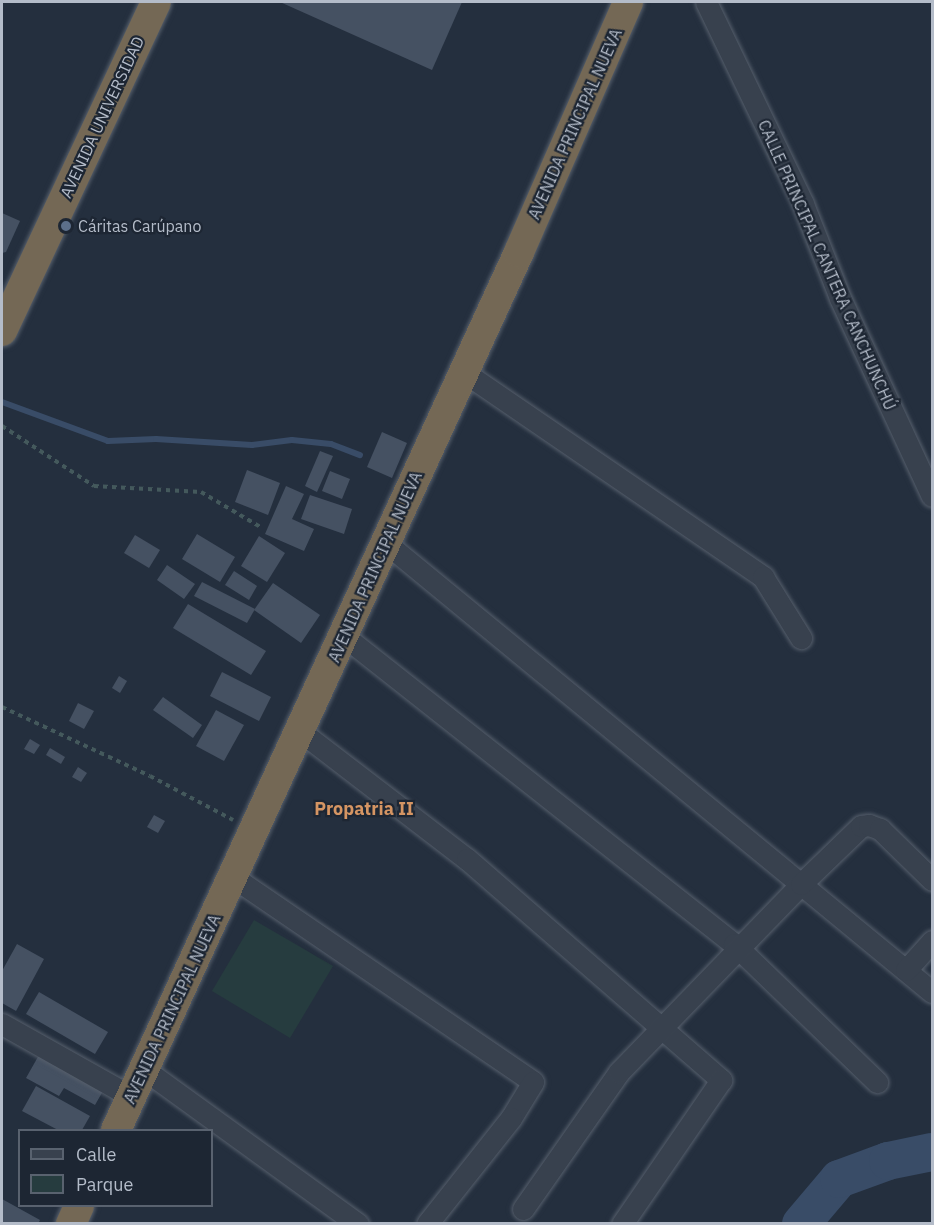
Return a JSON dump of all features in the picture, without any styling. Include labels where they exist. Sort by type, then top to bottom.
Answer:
[{"type":"highway","name":"AVENIDA UNIVERSIDAD","points":[[2,331],[156,2]]},
{"type":"highway","name":"AVENIDA PRINCIPAL NUEVA","points":[[117,1129],[464,372],[628,2]]},
{"type":"highway","points":[[70,1224],[78,1207]]},
{"type":"street","name":"CALLE PRINCIPAL CANTERA CANCHUNCHÚ","points":[[706,2],[803,204],[844,309],[933,496]]},
{"type":"street","points":[[464,372],[763,577],[801,639]]},
{"type":"street","points":[[386,543],[933,992]]},
{"type":"street","points":[[344,636],[738,949],[877,1082]]},
{"type":"street","points":[[300,731],[466,859],[721,1080],[622,1224]]},
{"type":"street","points":[[523,1209],[619,1072],[801,884],[861,826],[869,825],[879,829],[933,880]]},
{"type":"street","points":[[233,877],[532,1082],[511,1118],[427,1224]]},
{"type":"street","points":[[906,970],[933,941]]},
{"type":"street","points":[[2,1024],[132,1098]]},
{"type":"street","points":[[145,1070],[358,1224]]},
{"type":"path","points":[[2,426],[94,486],[201,492],[262,528]]},
{"type":"path","points":[[2,707],[150,776],[254,831]]},
{"type":"green space","points":[[254,920],[333,966],[290,1038],[212,991]]},
{"type":"building","points":[[280,2],[462,2],[432,70]]},
{"type":"building","points":[[2,213],[20,221],[6,252],[2,253]]},
{"type":"building","points":[[382,432],[407,443],[392,478],[367,467]]},
{"type":"building","points":[[320,451],[333,456],[317,492],[305,486]]},
{"type":"building","points":[[247,470],[280,483],[268,515],[235,502]]},
{"type":"building","points":[[330,471],[350,479],[342,499],[322,491]]},
{"type":"building","points":[[286,486],[304,494],[292,519],[314,529],[304,551],[265,534]]},
{"type":"building","points":[[310,495],[352,509],[344,534],[301,519]]},
{"type":"building","points":[[197,534],[235,557],[220,582],[182,559]]},
{"type":"building","points":[[135,535],[160,550],[149,568],[124,553]]},
{"type":"building","points":[[259,536],[285,553],[267,582],[241,566]]},
{"type":"building","points":[[167,565],[195,584],[184,599],[157,580]]},
{"type":"building","points":[[234,571],[257,586],[249,600],[225,585]]},
{"type":"building","points":[[202,582],[255,609],[247,623],[194,596]]},
{"type":"building","points":[[273,583],[320,615],[301,643],[254,610]]},
{"type":"building","points":[[188,604],[266,651],[251,675],[173,628]]},
{"type":"building","points":[[222,672],[271,697],[259,721],[210,696]]},
{"type":"building","points":[[119,676],[127,681],[120,693],[112,688]]},
{"type":"building","points":[[163,697],[202,725],[193,738],[153,710]]},
{"type":"building","points":[[78,703],[94,711],[84,729],[69,721]]},
{"type":"building","points":[[216,710],[244,725],[224,761],[196,746]]},
{"type":"building","points":[[30,739],[40,745],[34,754],[24,749]]},
{"type":"building","points":[[50,748],[65,757],[61,764],[46,755]]},
{"type":"building","points":[[78,767],[87,773],[81,782],[72,777]]},
{"type":"building","points":[[154,815],[165,821],[158,833],[147,827]]},
{"type":"building","points":[[17,944],[44,959],[16,1011],[2,1003],[2,971]]},
{"type":"building","points":[[39,992],[108,1032],[95,1054],[26,1014]]},
{"type":"building","points":[[39,1055],[103,1091],[95,1105],[64,1088],[59,1096],[26,1078]]},
{"type":"building","points":[[36,1086],[90,1116],[83,1129],[56,1129],[22,1111]]},
{"type":"building","points":[[2,1199],[40,1220],[38,1224],[2,1224]]},
{"type":"waterway","points":[[2,402],[108,441],[156,439],[252,445],[292,440],[331,444],[360,455]]},
{"type":"waterway","points":[[801,1224],[839,1179],[888,1161],[932,1152]]},
{"type":"place","name":"Cáritas Carúpano","points":[[66,226]]},
{"type":"district","name":"Propatria II","points":[[364,809]]}]
